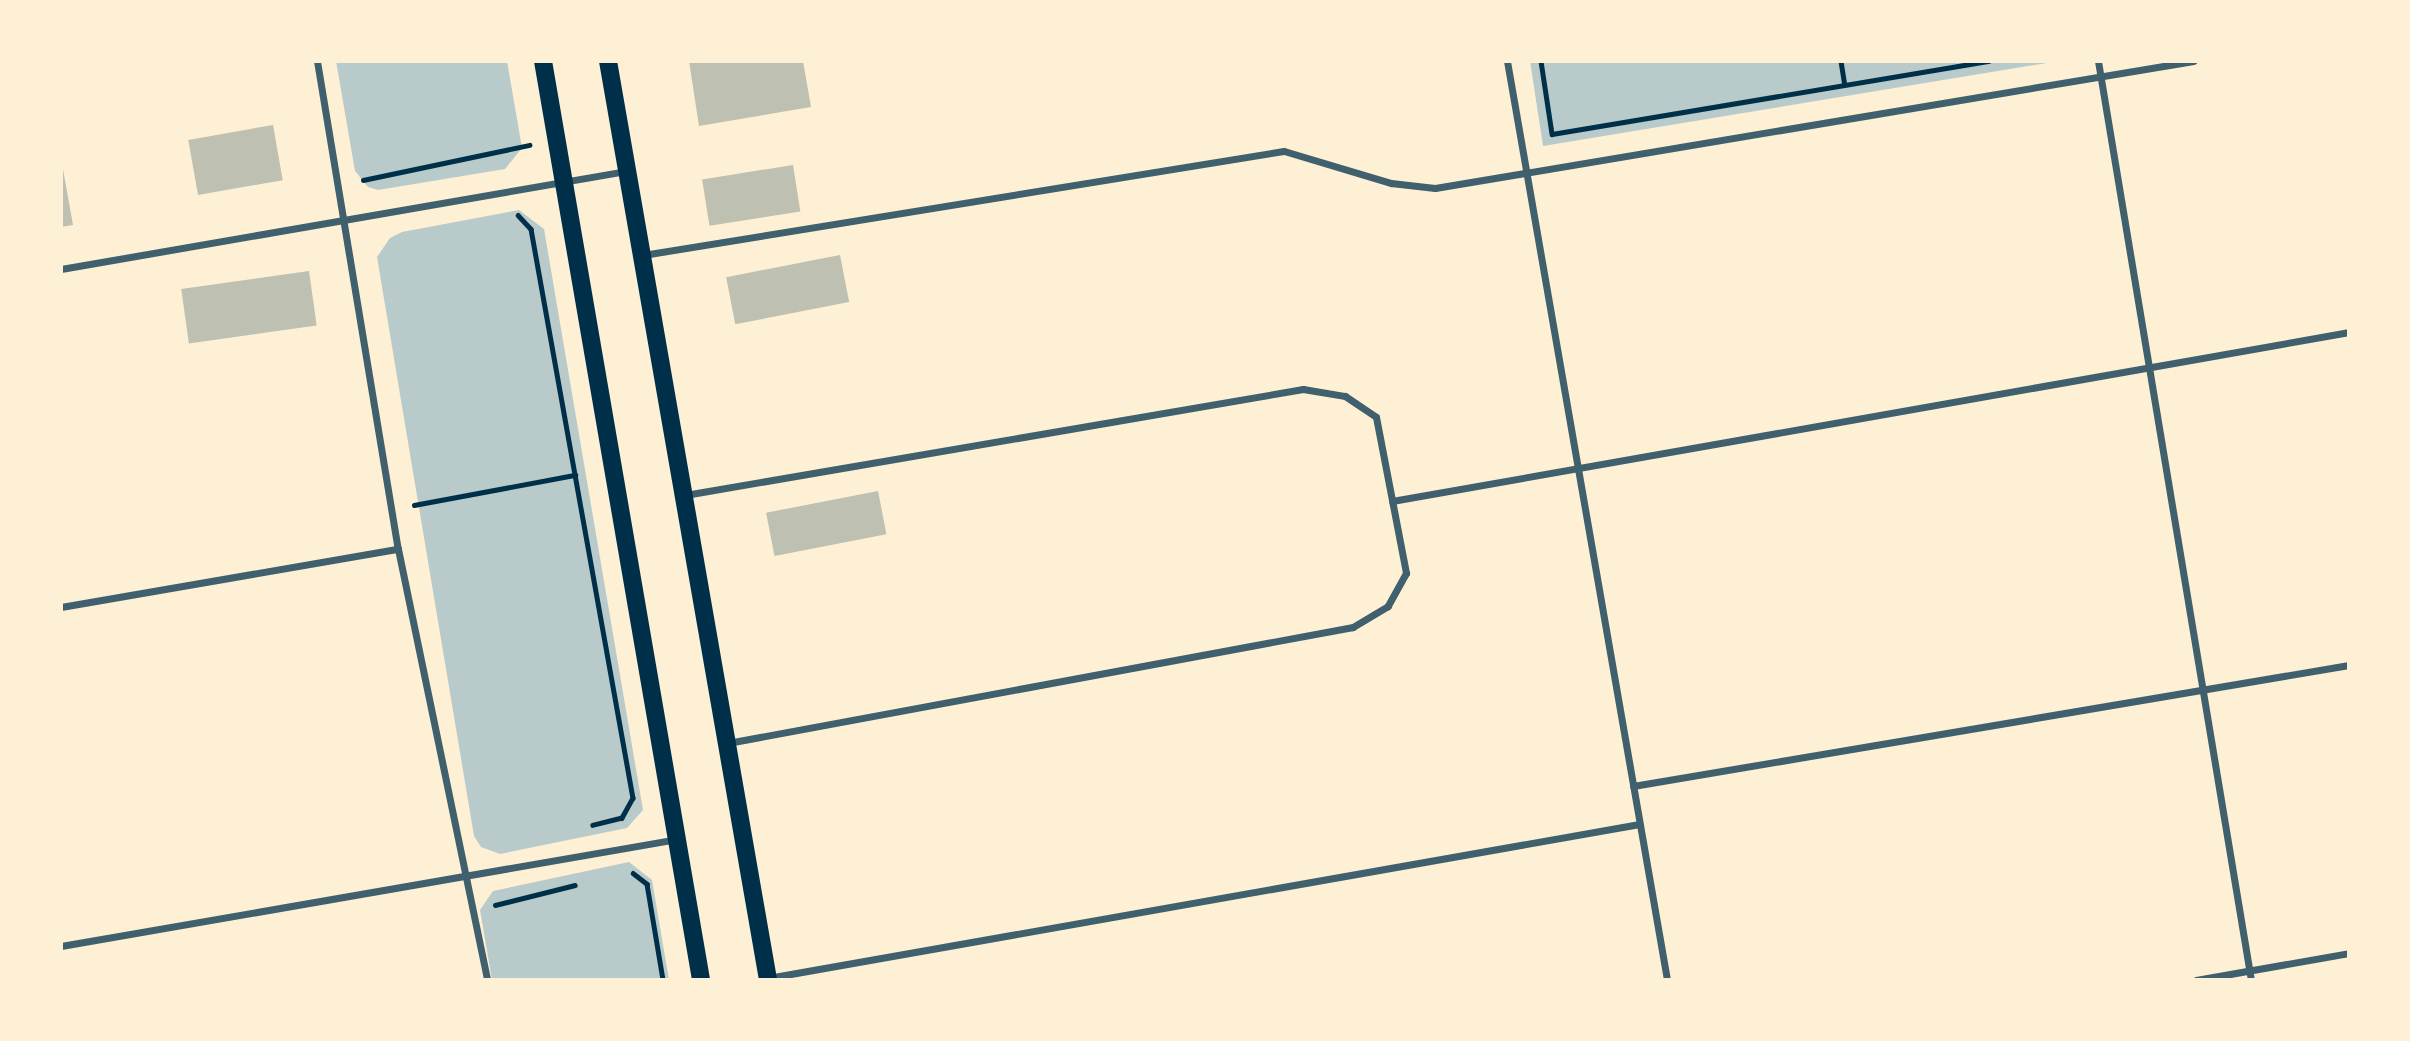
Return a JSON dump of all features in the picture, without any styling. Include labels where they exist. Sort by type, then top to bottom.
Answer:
[{"type":"main road","points":[[543,61],[701,980]]},
{"type":"main road","points":[[608,61],[768,979]]},
{"type":"street","points":[[317,61],[346,219],[398,549],[468,875],[487,980]]},
{"type":"street","points":[[1507,61],[1667,980]]},
{"type":"street","points":[[2098,61],[2250,980]]},
{"type":"street","points":[[642,255],[1284,151],[1391,183],[1435,188],[1526,170],[2193,61]]},
{"type":"street","points":[[61,269],[627,171]]},
{"type":"street","points":[[1392,501],[2349,332]]},
{"type":"street","points":[[684,495],[1303,389],[1345,396],[1376,416],[1406,573],[1388,606],[1353,627],[728,743]]},
{"type":"street","points":[[61,607],[398,549]]},
{"type":"street","points":[[1633,786],[2349,665]]},
{"type":"street","points":[[768,979],[1640,824]]},
{"type":"street","points":[[61,946],[677,839]]},
{"type":"street","points":[[2196,980],[2349,953]]},
{"type":"path","points":[[1541,61],[1552,134],[1989,61]]},
{"type":"path","points":[[1841,61],[1845,85]]},
{"type":"path","points":[[339,185],[557,139]]},
{"type":"path","points":[[504,216],[517,214],[531,229],[633,798],[622,818],[582,828]]},
{"type":"path","points":[[392,509],[575,475]]},
{"type":"path","points":[[630,871],[647,884],[663,980]]},
{"type":"path","points":[[475,910],[579,884]]},
{"type":"shaded area","points":[[336,61],[507,61],[522,148],[505,169],[378,190],[368,187],[355,171]]},
{"type":"shaded area","points":[[1530,61],[2059,61],[1543,146]]},
{"type":"shaded area","points":[[519,210],[544,229],[643,810],[627,828],[500,854],[481,847],[474,836],[377,257],[390,238],[402,232]]},
{"type":"shaded area","points":[[629,862],[652,880],[669,980],[492,980],[480,910],[493,891]]},
{"type":"building","points":[[689,61],[803,61],[811,107],[699,126]]},
{"type":"building","points":[[273,125],[283,180],[198,195],[188,140]]},
{"type":"building","points":[[61,158],[73,225],[61,227]]},
{"type":"building","points":[[793,165],[800,211],[709,226],[702,179]]},
{"type":"building","points":[[840,255],[849,302],[735,324],[726,277]]},
{"type":"building","points":[[309,271],[317,325],[189,343],[181,289]]},
{"type":"building","points":[[878,491],[886,534],[774,556],[766,513]]}]
